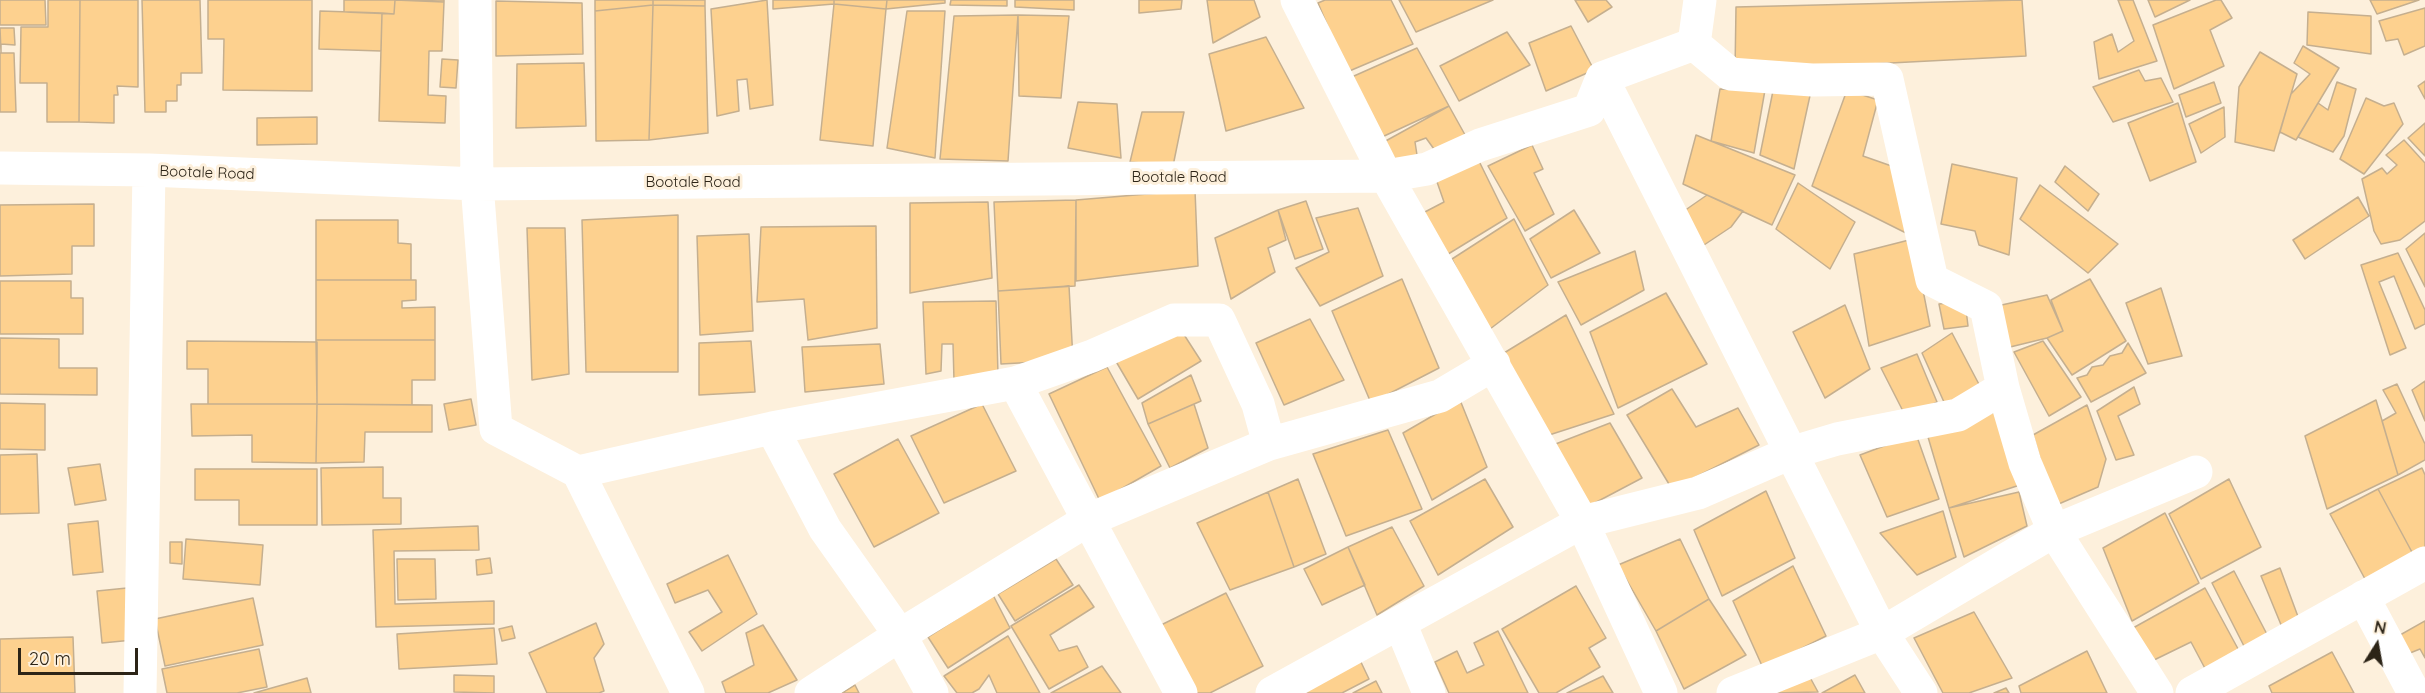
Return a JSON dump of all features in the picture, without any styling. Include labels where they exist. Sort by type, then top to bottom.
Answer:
[{"type":"street","points":[[475,0],[477,184],[496,429],[578,472],[688,693]]},
{"type":"street","points":[[1297,0],[1386,176],[1582,522],[1661,693]]},
{"type":"street","points":[[1694,44],[1700,0]]},
{"type":"street","points":[[1694,44],[1602,78],[1882,633],[1921,693]]},
{"type":"street","points":[[1694,44],[1730,74],[1812,80],[1887,79],[1932,280],[1986,307],[2003,388],[2025,464],[2054,531],[2157,693]]},
{"type":"street","name":"Bootale Road","points":[[0,168],[148,170],[477,184],[1386,176],[1427,169],[1480,145],[1589,110],[1602,78]]},
{"type":"street","points":[[140,693],[148,170]]},
{"type":"street","points":[[578,472],[772,428],[1015,383],[1092,356],[1174,320],[1219,320],[1258,404],[1269,444]]},
{"type":"street","points":[[811,693],[900,635],[1088,520],[1269,444],[1440,396],[1494,364]]},
{"type":"street","points":[[1015,383],[1181,693]]},
{"type":"street","points":[[1272,693],[1582,522],[1698,493],[1790,453],[1837,439],[1958,415],[2003,388]]},
{"type":"street","points":[[772,428],[825,529],[900,635],[932,693]]},
{"type":"street","points":[[1733,693],[1882,633],[2054,531],[2196,472]]},
{"type":"street","points":[[2192,693],[2425,563]]},
{"type":"street","points":[[2363,597],[2414,693]]},
{"type":"street","points":[[1400,622],[1429,693]]},
{"type":"building","points":[[0,0],[45,0],[46,25],[0,25]]},
{"type":"building","points":[[48,0],[80,0],[79,122],[47,122],[47,83],[20,83],[21,27],[48,27]]},
{"type":"building","points":[[80,0],[138,0],[138,87],[117,86],[118,95],[114,95],[114,123],[79,122]]},
{"type":"building","points":[[142,0],[200,0],[202,73],[181,73],[181,85],[177,85],[177,101],[166,101],[166,112],[145,112]]},
{"type":"building","points":[[208,0],[312,0],[312,91],[223,90],[224,39],[208,39]]},
{"type":"building","points":[[344,0],[395,0],[394,14],[344,12]]},
{"type":"building","points":[[395,0],[444,2],[442,51],[429,51],[428,95],[446,96],[445,123],[379,121],[382,13],[394,14]]},
{"type":"building","points":[[396,0],[444,0],[444,2]]},
{"type":"building","points":[[595,0],[653,0],[653,5],[595,11]]},
{"type":"building","points":[[653,0],[705,0],[705,6],[653,5]]},
{"type":"building","points":[[767,0],[773,105],[750,109],[747,79],[737,80],[739,111],[717,116],[711,9]]},
{"type":"building","points":[[773,0],[834,0],[834,4],[773,9]]},
{"type":"building","points":[[834,0],[887,0],[886,9],[834,4]]},
{"type":"building","points":[[887,0],[945,0],[945,3],[886,9]]},
{"type":"building","points":[[951,0],[1007,0],[1007,6],[950,5]]},
{"type":"building","points":[[1015,0],[1074,0],[1074,10],[1015,7]]},
{"type":"building","points":[[1139,0],[1182,0],[1181,9],[1139,13]]},
{"type":"building","points":[[1207,0],[1254,0],[1260,17],[1213,43]]},
{"type":"building","points":[[1325,0],[1391,0],[1413,44],[1347,72],[1318,3]]},
{"type":"building","points":[[1399,0],[1493,0],[1416,32]]},
{"type":"building","points":[[1575,0],[1606,0],[1612,7],[1588,22]]},
{"type":"building","points":[[2022,0],[2026,56],[1735,71],[1736,7]]},
{"type":"building","points":[[2118,0],[2133,0],[2157,61],[2099,79],[2094,42],[2112,34],[2118,52],[2134,41]]},
{"type":"building","points":[[2148,0],[2190,0],[2155,17]]},
{"type":"building","points":[[2221,0],[2232,18],[2210,30],[2224,66],[2174,89],[2153,25]]},
{"type":"building","points":[[2370,0],[2419,0],[2377,14]]},
{"type":"building","points":[[496,1],[582,3],[583,54],[496,56]]},
{"type":"building","points":[[834,4],[886,9],[873,146],[820,140]]},
{"type":"building","points":[[653,5],[649,140],[596,141],[595,11]]},
{"type":"building","points":[[653,5],[705,6],[708,133],[649,140]]},
{"type":"building","points":[[2425,8],[2425,46],[2404,55],[2398,39],[2386,41],[2379,21]]},
{"type":"building","points":[[320,11],[382,13],[381,51],[319,49]]},
{"type":"building","points":[[907,11],[945,11],[935,158],[887,148]]},
{"type":"building","points":[[2308,12],[2371,16],[2371,54],[2307,45]]},
{"type":"building","points":[[1018,15],[1008,161],[940,159],[954,16]]},
{"type":"building","points":[[1018,15],[1069,16],[1061,98],[1019,96]]},
{"type":"building","points":[[1571,26],[1594,70],[1546,91],[1529,43]]},
{"type":"building","points":[[0,28],[14,28],[15,45],[1,44],[1,52]]},
{"type":"building","points":[[1507,32],[1530,65],[1459,101],[1440,66]]},
{"type":"building","points":[[1266,37],[1304,108],[1226,131],[1209,54]]},
{"type":"building","points":[[2303,46],[2339,68],[2296,140],[2280,132],[2291,94],[2310,74],[2294,63]]},
{"type":"building","points":[[1417,48],[1449,106],[1382,137],[1345,80]]},
{"type":"building","points":[[2260,52],[2297,74],[2274,151],[2235,142],[2239,87]]},
{"type":"building","points":[[0,53],[14,53],[16,112],[0,112]]},
{"type":"building","points":[[442,59],[458,60],[456,88],[440,87]]},
{"type":"building","points":[[584,63],[586,126],[516,128],[517,64]]},
{"type":"building","points":[[2139,70],[2145,81],[2161,78],[2173,102],[2113,122],[2093,87]]},
{"type":"building","points":[[1775,81],[1811,91],[1794,169],[1760,155]]},
{"type":"building","points":[[2425,81],[2425,99],[2418,86]]},
{"type":"building","points":[[2214,82],[2221,103],[2186,117],[2179,95]]},
{"type":"building","points":[[2337,82],[2356,89],[2344,136],[2333,152],[2298,137],[2318,103],[2328,110]]},
{"type":"building","points":[[1720,89],[1765,90],[1754,153],[1711,141]]},
{"type":"building","points":[[1847,90],[1878,100],[1863,156],[1900,169],[1908,234],[1812,186]]},
{"type":"building","points":[[2366,98],[2384,106],[2394,103],[2403,124],[2364,174],[2340,159]]},
{"type":"building","points":[[1078,102],[1117,104],[1121,158],[1068,148]]},
{"type":"building","points":[[2178,103],[2196,162],[2150,181],[2128,123]]},
{"type":"building","points":[[1449,106],[1469,142],[1439,156],[1426,138],[1415,142],[1417,155],[1401,166],[1382,143]]},
{"type":"building","points":[[2224,107],[2225,137],[2201,153],[2189,124]]},
{"type":"building","points":[[1142,112],[1184,112],[1173,166],[1130,162]]},
{"type":"building","points":[[317,117],[317,144],[257,145],[257,118]]},
{"type":"building","points":[[2425,123],[2425,156],[2408,138]]},
{"type":"building","points":[[1696,135],[1795,175],[1772,225],[1683,184]]},
{"type":"building","points":[[2404,140],[2425,163],[2425,221],[2400,240],[2381,244],[2374,231],[2362,179],[2382,168],[2387,174],[2397,165],[2386,155]]},
{"type":"building","points":[[1532,145],[1543,169],[1534,173],[1554,214],[1525,231],[1488,166]]},
{"type":"building","points":[[1476,155],[1507,218],[1440,259],[1421,214],[1444,202],[1436,179]]},
{"type":"building","points":[[1952,164],[2017,178],[2009,255],[1979,245],[1975,231],[1941,224]]},
{"type":"building","points":[[2065,166],[2099,194],[2088,211],[2055,182]]},
{"type":"building","points":[[1798,183],[1855,222],[1830,269],[1776,229]]},
{"type":"building","points":[[2040,185],[2118,244],[2088,273],[2020,219]]},
{"type":"building","points":[[1195,190],[1198,266],[1076,281],[1076,200]]},
{"type":"building","points":[[1707,195],[1743,211],[1731,227],[1704,245],[1684,211]]},
{"type":"building","points":[[2358,197],[2369,216],[2305,259],[2293,240]]},
{"type":"building","points":[[1076,200],[1075,286],[998,291],[994,202]]},
{"type":"building","points":[[1306,201],[1323,249],[1295,259],[1278,210]]},
{"type":"building","points":[[988,202],[992,278],[910,293],[910,203]]},
{"type":"building","points":[[94,204],[94,246],[72,246],[72,274],[0,276],[0,205]]},
{"type":"building","points":[[1358,208],[1383,276],[1320,306],[1296,268],[1329,252],[1316,218]]},
{"type":"building","points":[[1278,210],[1286,240],[1268,248],[1275,272],[1231,299],[1215,238]]},
{"type":"building","points":[[1574,210],[1600,253],[1551,278],[1530,239]]},
{"type":"building","points":[[678,215],[678,372],[586,372],[582,220]]},
{"type":"building","points":[[1514,219],[1548,285],[1486,332],[1452,259]]},
{"type":"building","points":[[316,220],[398,220],[398,243],[411,244],[411,280],[316,280]]},
{"type":"building","points":[[876,226],[877,328],[808,340],[804,299],[757,302],[761,227]]},
{"type":"building","points":[[527,228],[565,228],[569,374],[532,380]]},
{"type":"building","points":[[2425,233],[2425,287],[2406,249]]},
{"type":"building","points":[[749,234],[753,331],[700,335],[697,236]]},
{"type":"building","points":[[1913,239],[1930,326],[1869,346],[1854,254]]},
{"type":"building","points":[[1635,251],[1644,290],[1581,325],[1558,282]]},
{"type":"building","points":[[2398,253],[2425,310],[2425,324],[2415,329],[2394,276],[2379,282],[2406,348],[2390,355],[2361,265]]},
{"type":"building","points":[[1402,279],[1439,368],[1371,403],[1332,311]]},
{"type":"building","points":[[2090,279],[2126,341],[2072,375],[2047,338],[2063,331],[2051,300]]},
{"type":"building","points":[[316,280],[416,280],[416,300],[402,301],[402,308],[435,307],[435,340],[316,340]]},
{"type":"building","points":[[0,281],[71,281],[71,298],[83,298],[83,334],[0,334]]},
{"type":"building","points":[[1069,286],[1073,360],[1001,364],[998,291]]},
{"type":"building","points":[[2161,288],[2182,356],[2148,364],[2126,303]]},
{"type":"building","points":[[1666,293],[1707,364],[1618,408],[1590,332]]},
{"type":"building","points":[[2047,295],[2063,331],[2047,338],[2006,348],[1997,306]]},
{"type":"building","points":[[996,301],[998,375],[954,381],[953,344],[942,344],[941,371],[926,374],[923,302]]},
{"type":"building","points":[[1965,301],[1968,326],[1944,329],[1939,304]]},
{"type":"building","points":[[1845,305],[1870,369],[1825,398],[1793,332]]},
{"type":"building","points":[[1566,315],[1614,414],[1546,436],[1504,353]]},
{"type":"building","points":[[1310,319],[1344,380],[1284,405],[1256,343]]},
{"type":"building","points":[[1181,330],[1201,361],[1138,399],[1114,358]]},
{"type":"building","points":[[1952,333],[1982,390],[1948,411],[1922,353]]},
{"type":"building","points":[[0,338],[59,339],[59,368],[97,368],[97,395],[0,394]]},
{"type":"building","points":[[316,340],[435,340],[435,380],[412,380],[412,405],[317,404]]},
{"type":"building","points":[[187,341],[317,342],[317,404],[208,404],[208,369],[187,369]]},
{"type":"building","points":[[751,341],[755,392],[699,395],[699,343]]},
{"type":"building","points":[[2043,341],[2081,397],[2049,416],[2014,352]]},
{"type":"building","points":[[2128,343],[2146,373],[2091,402],[2077,378],[2087,375],[2092,367],[2103,365],[2110,356],[2122,353]]},
{"type":"building","points":[[880,344],[884,384],[805,392],[802,347]]},
{"type":"building","points":[[1917,354],[1937,402],[1907,419],[1881,368]]},
{"type":"building","points":[[1107,367],[1161,466],[1100,501],[1049,394]]},
{"type":"building","points":[[1191,375],[1201,401],[1148,424],[1142,403]]},
{"type":"building","points":[[2425,381],[2425,421],[2412,390]]},
{"type":"building","points":[[2397,384],[2425,444],[2425,460],[2398,475],[2382,421],[2396,413],[2383,390]]},
{"type":"building","points":[[2134,387],[2140,404],[2118,416],[2134,455],[2116,460],[2097,411]]},
{"type":"building","points":[[1672,389],[1696,427],[1738,408],[1759,445],[1672,489],[1627,415]]},
{"type":"building","points":[[471,399],[476,425],[449,430],[444,404]]},
{"type":"building","points":[[1460,400],[1487,467],[1432,500],[1403,433]]},
{"type":"building","points":[[2376,400],[2398,475],[2327,509],[2305,436]]},
{"type":"building","points":[[0,403],[45,404],[45,450],[0,449]]},
{"type":"building","points":[[191,404],[317,404],[316,463],[252,462],[252,435],[192,436]]},
{"type":"building","points":[[317,404],[432,405],[432,432],[365,432],[364,462],[316,463]]},
{"type":"building","points":[[982,404],[1016,471],[944,503],[911,436]]},
{"type":"building","points":[[1194,404],[1208,448],[1170,468],[1148,424]]},
{"type":"building","points":[[2087,405],[2106,459],[2098,487],[2054,506],[2033,435]]},
{"type":"building","points":[[1997,411],[2023,484],[1949,508],[1928,437]]},
{"type":"building","points":[[1610,423],[1642,478],[1587,507],[1553,445]]},
{"type":"building","points":[[1388,430],[1422,509],[1346,536],[1313,454]]},
{"type":"building","points":[[1916,434],[1939,499],[1887,517],[1860,455]]},
{"type":"building","points":[[898,439],[939,513],[874,547],[834,474]]},
{"type":"building","points":[[37,454],[39,513],[0,514],[0,455]]},
{"type":"building","points":[[100,464],[106,500],[75,505],[68,468]]},
{"type":"building","points":[[383,467],[383,498],[401,498],[401,524],[322,525],[321,468]]},
{"type":"building","points":[[2422,468],[2425,475],[2425,547],[2413,554],[2378,489]]},
{"type":"building","points":[[195,469],[317,469],[317,525],[239,525],[239,500],[195,500]]},
{"type":"building","points":[[1298,479],[1326,554],[1294,567],[1268,492]]},
{"type":"building","points":[[1485,479],[1513,527],[1438,575],[1410,521]]},
{"type":"building","points":[[2229,479],[2261,547],[2201,579],[2169,514]]},
{"type":"building","points":[[2378,489],[2413,554],[2365,579],[2330,514]]},
{"type":"building","points":[[1766,491],[1795,558],[1722,596],[1694,530]]},
{"type":"building","points":[[1268,492],[1294,567],[1230,590],[1197,523]]},
{"type":"building","points":[[2019,492],[2027,526],[1964,557],[1949,508]]},
{"type":"building","points":[[1943,511],[1956,557],[1917,575],[1880,533]]},
{"type":"building","points":[[2165,513],[2199,583],[2132,621],[2103,548]]},
{"type":"building","points":[[98,521],[103,572],[73,575],[68,524]]},
{"type":"building","points":[[478,526],[479,550],[394,551],[395,604],[494,601],[494,624],[376,627],[373,530]]},
{"type":"building","points":[[1392,527],[1424,586],[1377,615],[1348,547]]},
{"type":"building","points":[[186,539],[263,545],[260,585],[183,579]]},
{"type":"building","points":[[1680,539],[1709,599],[1656,631],[1618,565]]},
{"type":"building","points":[[170,542],[182,542],[182,564],[170,563]]},
{"type":"building","points":[[1348,547],[1365,585],[1322,605],[1304,569]]},
{"type":"building","points":[[728,555],[757,614],[702,651],[689,632],[722,612],[708,590],[675,603],[667,584]]},
{"type":"building","points":[[490,558],[492,573],[477,575],[476,560]]},
{"type":"building","points":[[397,559],[435,559],[436,599],[398,600]]},
{"type":"building","points":[[1056,559],[1073,585],[1015,621],[998,594]]},
{"type":"building","points":[[1793,566],[1826,636],[1763,668],[1733,601]]},
{"type":"building","points":[[2280,568],[2300,622],[2284,632],[2261,576]]},
{"type":"building","points":[[2234,571],[2271,642],[2248,654],[2212,583]]},
{"type":"building","points":[[1079,585],[1094,607],[1050,635],[1059,651],[1077,646],[1088,667],[1049,689],[1011,626]]},
{"type":"building","points":[[1576,586],[1606,638],[1589,648],[1600,667],[1556,693],[1539,693],[1502,629]]},
{"type":"building","points":[[127,588],[133,640],[102,643],[97,591]]},
{"type":"building","points":[[2205,588],[2243,658],[2209,676],[2191,642],[2152,661],[2133,628]]},
{"type":"building","points":[[1226,593],[1263,666],[1210,693],[1191,693],[1157,627]]},
{"type":"building","points":[[993,595],[1010,628],[948,668],[928,637]]},
{"type":"building","points":[[253,598],[263,645],[165,666],[155,619]]},
{"type":"building","points":[[1709,599],[1746,655],[1684,689],[1656,631]]},
{"type":"building","points":[[1974,612],[2012,678],[1969,693],[1943,693],[1914,638]]},
{"type":"building","points":[[2425,621],[2425,658],[2420,649],[2405,655],[2393,639]]},
{"type":"building","points":[[596,623],[604,644],[594,658],[604,691],[599,693],[547,693],[529,653]]},
{"type":"building","points":[[763,625],[797,680],[768,693],[726,693],[722,682],[754,665],[746,633]]},
{"type":"building","points":[[512,626],[515,638],[502,641],[499,629]]},
{"type":"building","points":[[494,628],[497,664],[399,669],[397,634]]},
{"type":"building","points":[[1498,631],[1528,693],[1449,693],[1435,662],[1457,651],[1467,673],[1484,665],[1474,643]]},
{"type":"building","points":[[1008,636],[1040,693],[997,693],[989,675],[979,689],[972,693],[957,693],[944,676]]},
{"type":"building","points":[[73,637],[75,693],[0,693],[0,639]]},
{"type":"building","points":[[259,649],[267,687],[237,693],[167,693],[162,669]]},
{"type":"building","points":[[2087,651],[2107,693],[2021,693],[2019,686]]},
{"type":"building","points":[[2332,652],[2354,693],[2272,693],[2269,686]]},
{"type":"building","points":[[1359,658],[1369,679],[1342,693],[1288,693]]},
{"type":"building","points":[[1102,666],[1121,693],[1051,693]]},
{"type":"building","points":[[1806,670],[1818,692],[1774,693]]},
{"type":"building","points":[[454,675],[494,676],[494,693],[454,692]]},
{"type":"building","points":[[1855,675],[1865,693],[1822,693]]},
{"type":"building","points":[[1603,676],[1613,693],[1567,693]]},
{"type":"building","points":[[307,678],[311,693],[254,693]]},
{"type":"building","points":[[1376,681],[1382,693],[1353,693]]},
{"type":"building","points":[[855,685],[859,693],[842,693]]},
{"type":"building","points":[[2006,688],[2009,693],[1994,693]]}]
